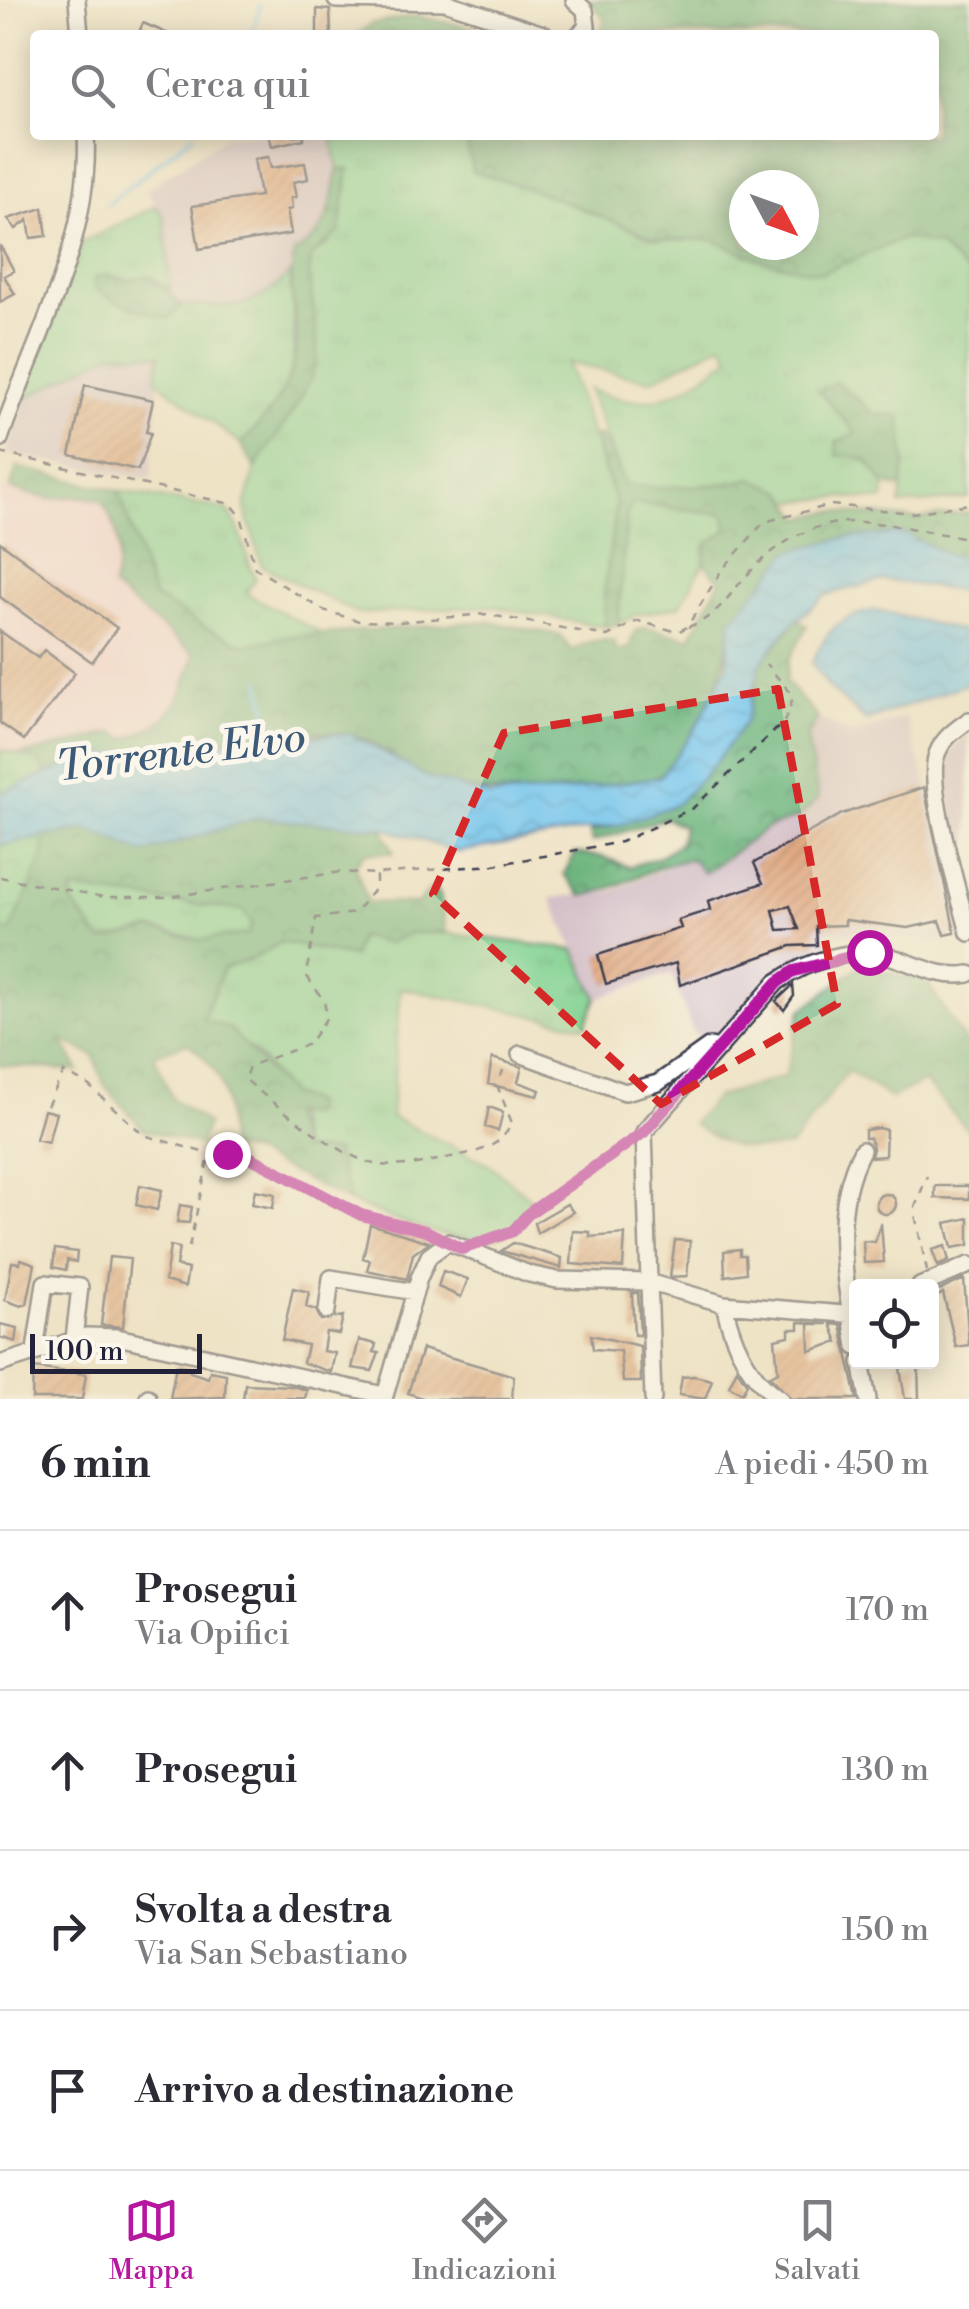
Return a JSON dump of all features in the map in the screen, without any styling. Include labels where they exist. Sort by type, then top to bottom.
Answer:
[{"type":"street","points":[[78,0],[81,30]]},
{"type":"street","points":[[336,0],[445,2],[531,30]]},
{"type":"street","points":[[574,0],[585,10],[587,27],[584,30]]},
{"type":"street","points":[[0,438],[66,260],[88,173],[86,140]]},
{"type":"street","points":[[969,720],[948,735],[935,757],[935,786],[969,932]]},
{"type":"street","points":[[654,1399],[644,1132],[778,982],[794,971],[869,952],[946,976],[969,974]]},
{"type":"street","points":[[520,1054],[626,1092],[658,1083],[710,1046],[720,1048]]},
{"type":"street","points":[[849,1279],[842,1225],[846,1182],[862,1150]]},
{"type":"street","points":[[0,1364],[74,1339],[117,1337],[384,1397],[429,1256],[455,1246],[557,1280],[648,1282],[724,1304],[849,1315]]},
{"type":"street","points":[[937,1279],[969,1265]]},
{"type":"street","points":[[327,1311],[331,1278],[415,1292]]},
{"type":"street","points":[[35,1350],[46,1283],[80,1288],[74,1339]]},
{"type":"street","points":[[724,1304],[737,1346],[755,1378],[780,1399]]},
{"type":"street","points":[[862,1369],[868,1399]]},
{"type":"path","points":[[0,453],[230,504],[241,516],[255,568],[306,601],[344,618],[400,622],[484,614],[607,636],[638,621],[678,632],[711,619],[779,543],[823,525],[882,522],[969,538]]},
{"type":"path","points":[[687,628],[720,570],[764,522],[831,506],[912,513],[969,504]]},
{"type":"path","points":[[0,878],[104,897],[168,898],[341,872],[376,874],[494,866],[621,842],[693,808],[784,722],[792,701],[790,692],[766,664]]},
{"type":"path","points":[[376,874],[376,887],[355,914],[316,918],[306,975],[324,1001],[327,1016],[309,1044],[249,1066],[244,1079],[353,1156],[379,1165],[422,1163],[484,1150],[504,1139],[512,1123],[497,1086],[510,1053],[520,1054]]},
{"type":"path","points":[[47,1106],[64,1072],[87,1084],[144,1136],[209,1154],[246,1155],[361,1215],[426,1231],[455,1246],[513,1231],[528,1214],[644,1132]]},
{"type":"path","points":[[189,1247],[209,1154]]},
{"type":"path","points":[[924,1279],[914,1210],[927,1176]]},
{"type":"highlighted area","points":[[778,689],[837,1004],[661,1104],[433,894],[504,733]]},
{"type":"shaded area","points":[[221,140],[333,140],[338,169],[328,221],[309,245],[295,253],[290,273],[274,292],[245,306],[182,305],[171,291],[164,217],[146,190]]},
{"type":"shaded area","points":[[112,353],[161,355],[151,479],[6,454],[24,399]]},
{"type":"shaded area","points":[[0,488],[49,499],[77,496],[101,500],[115,522],[120,564],[112,587],[194,653],[186,684],[160,727],[124,739],[114,732],[36,752],[0,756]]},
{"type":"shaded area","points":[[905,717],[937,814],[963,934],[942,941],[825,931],[832,952],[801,957],[772,978],[721,1035],[694,1035],[671,973],[597,998],[551,898],[613,891],[683,860],[692,859],[704,872],[767,828],[801,816],[819,799],[807,737],[818,718],[852,735]]},
{"type":"shaded area","points":[[969,730],[969,845],[959,848],[944,775],[951,752]]},
{"type":"green space","points":[[589,0],[969,0],[969,274],[938,246],[904,238],[821,273],[763,260],[819,260],[819,170],[729,170],[729,246],[713,240],[656,239],[538,191],[472,171],[464,140],[939,140],[939,30],[601,30],[605,20]]},
{"type":"green space","points":[[415,16],[484,30],[363,30],[371,24]]},
{"type":"green space","points":[[333,140],[464,140],[472,171],[538,191],[656,239],[713,240],[729,246],[729,260],[763,260],[821,273],[904,238],[938,246],[969,274],[969,498],[900,505],[905,467],[901,417],[875,414],[836,382],[819,391],[856,433],[857,455],[868,461],[885,486],[883,500],[841,497],[789,502],[783,491],[751,478],[686,487],[624,483],[588,389],[630,400],[664,397],[695,382],[730,357],[723,344],[651,380],[567,363],[616,504],[604,594],[605,627],[489,606],[359,614],[262,566],[245,508],[255,469],[312,374],[317,351],[308,279],[310,257],[329,243],[349,169],[338,169]]},
{"type":"green space","points":[[338,169],[349,169],[340,231],[310,257],[317,340],[315,367],[302,397],[255,469],[241,444],[274,405],[290,376],[297,343],[294,253],[322,227],[331,206]]},
{"type":"green space","points":[[156,206],[164,217],[171,291],[149,276],[130,280],[106,275],[168,319],[182,305],[228,306],[253,301],[290,273],[292,366],[276,402],[241,444],[156,380],[160,355],[112,353],[24,399],[81,243]]},
{"type":"green space","points":[[106,275],[130,280],[149,276],[182,305],[168,319],[115,301],[95,288],[94,278]]},
{"type":"green space","points":[[837,382],[875,414],[901,416],[905,467],[902,488],[885,486],[861,459],[837,456],[836,442],[856,433],[819,391]]},
{"type":"green space","points":[[594,436],[602,436],[624,483],[633,485],[686,487],[751,478],[783,491],[801,518],[832,511],[917,519],[969,512],[969,559],[948,555],[904,533],[731,621],[723,666],[708,704],[660,777],[543,792],[485,792],[427,777],[356,736],[308,733],[174,751],[0,793],[0,756],[36,752],[115,732],[125,739],[164,718],[179,698],[194,654],[112,587],[118,542],[101,500],[77,496],[49,499],[10,489],[17,467],[119,491],[153,596],[206,628],[245,645],[285,637],[485,621],[560,635],[572,651],[603,640],[615,641],[616,651],[629,648],[635,631],[646,627],[690,638],[720,581],[704,563],[705,546],[727,530],[725,514],[632,503],[627,513],[618,624],[605,627],[604,594],[616,504]]},
{"type":"green space","points":[[119,491],[225,509],[236,523],[256,579],[246,593],[324,635],[245,645],[206,628],[153,596]]},
{"type":"green space","points":[[633,503],[725,514],[727,530],[705,546],[704,563],[680,606],[636,615],[618,624],[627,513]]},
{"type":"green space","points":[[798,619],[807,626],[789,660],[786,682],[818,718],[807,738],[819,798],[801,816],[767,828],[704,873],[692,859],[582,896],[564,874],[575,853],[604,857],[629,867],[657,858],[680,843],[683,826],[666,818],[592,842],[590,832],[623,824],[746,721],[760,664]]},
{"type":"green space","points":[[0,749],[37,760],[53,781],[41,861],[10,932],[0,927]]},
{"type":"green space","points":[[257,818],[382,828],[394,853],[365,853],[355,866],[368,902],[417,904],[433,886],[440,895],[446,933],[408,933],[387,944],[359,936],[353,957],[281,942],[223,969],[203,1019],[229,1028],[289,1094],[313,1103],[312,1114],[290,1114],[302,1150],[336,1152],[350,1202],[250,1152],[229,1148],[223,1089],[211,1066],[187,1043],[154,1055],[172,1098],[207,1124],[200,1145],[144,1130],[104,1085],[94,1056],[61,1040],[79,1071],[0,1065],[0,845],[87,829],[143,853]],"holes":[[[72,890],[242,910],[252,923],[248,934],[201,940],[152,929],[102,941],[72,903]]]},
{"type":"green space","points":[[72,889],[243,910],[252,923],[248,934],[201,940],[152,929],[102,941],[72,903]]},
{"type":"green space","points":[[408,933],[446,933],[575,950],[597,998],[585,1026],[401,988],[391,1117],[489,1164],[532,1200],[512,1229],[495,1238],[454,1237],[350,1202],[336,1152],[302,1150],[289,1094],[256,1053],[203,1019],[223,969],[281,942],[353,957],[359,936],[387,944]]},
{"type":"green space","points":[[859,966],[926,980],[969,1048],[969,1131],[924,1082],[891,1098],[848,1071],[791,1146],[739,1147],[716,1139],[692,1123],[716,1097],[785,1076],[801,1011]]},
{"type":"water","name":"Torrente Elvo","points":[[904,533],[948,555],[969,559],[969,596],[960,591],[884,580],[826,595],[786,630],[760,664],[746,721],[715,763],[677,804],[623,824],[458,852],[382,828],[257,818],[143,853],[87,829],[0,845],[0,793],[90,756],[253,738],[350,734],[427,777],[490,796],[560,792],[660,777],[696,728],[727,666],[731,621],[790,551],[848,537]]},
{"type":"water","points":[[877,610],[962,631],[969,656],[969,683],[866,721],[830,689],[812,663],[836,626]]},
{"type":"building","points":[[317,9],[330,10],[331,30],[317,30]]},
{"type":"building","points":[[143,23],[159,30],[140,30]]},
{"type":"building","points":[[270,140],[299,140],[272,146]]},
{"type":"building","points":[[268,157],[271,168],[305,163],[308,179],[293,182],[296,197],[291,198],[292,209],[287,210],[291,234],[199,249],[192,206],[260,196],[254,159]]},
{"type":"building","points":[[43,208],[47,236],[31,238],[28,220],[16,229],[8,219]]},
{"type":"building","points":[[0,245],[14,271],[4,276],[15,294],[0,302]]},
{"type":"building","points":[[85,385],[153,400],[146,432],[151,433],[138,470],[70,455]]},
{"type":"building","points":[[0,542],[117,628],[92,662],[0,597]]},
{"type":"building","points":[[0,631],[38,658],[44,650],[75,673],[24,740],[0,723]]},
{"type":"building","points":[[924,787],[955,933],[945,935],[940,921],[908,928],[845,920],[845,925],[816,926],[817,945],[791,946],[680,985],[676,963],[606,984],[598,955],[681,928],[678,920],[710,910],[708,901],[763,883],[754,863],[842,814]],"holes":[[[790,906],[799,929],[778,930],[773,910]]]},
{"type":"building","points":[[793,985],[794,996],[784,1010],[776,1001]]},
{"type":"building","points":[[492,1058],[522,1067],[518,1082],[540,1090],[538,1096],[488,1084]]},
{"type":"building","points":[[489,1107],[503,1112],[498,1131],[485,1127]]},
{"type":"building","points":[[44,1110],[56,1113],[48,1142],[36,1139]]},
{"type":"building","points":[[865,1130],[886,1130],[885,1156],[871,1157],[873,1148],[870,1138],[865,1138]]},
{"type":"building","points":[[140,1185],[162,1190],[157,1210],[136,1205]]},
{"type":"building","points":[[935,1186],[969,1186],[969,1199],[935,1198]]},
{"type":"building","points":[[255,1190],[275,1194],[273,1208],[252,1204]]},
{"type":"building","points":[[886,1194],[896,1204],[886,1214],[876,1204]]},
{"type":"building","points":[[567,1204],[573,1212],[537,1233],[534,1223]]},
{"type":"building","points":[[180,1205],[192,1207],[189,1223],[177,1222]]},
{"type":"building","points":[[969,1218],[969,1245],[952,1248],[946,1223]]},
{"type":"building","points":[[881,1223],[884,1262],[864,1263],[863,1241],[875,1242]]},
{"type":"building","points":[[370,1224],[429,1242],[413,1254],[407,1279],[367,1270],[370,1260],[363,1258]]},
{"type":"building","points":[[573,1231],[590,1232],[590,1237],[625,1234],[623,1268],[571,1264]]},
{"type":"building","points":[[675,1240],[690,1241],[687,1276],[670,1277]]},
{"type":"building","points":[[513,1243],[562,1258],[561,1268],[501,1251]]},
{"type":"building","points":[[170,1246],[179,1248],[176,1266],[188,1269],[185,1287],[165,1281]]},
{"type":"building","points":[[945,1246],[949,1261],[938,1266],[932,1250]]},
{"type":"building","points":[[55,1249],[77,1252],[76,1262],[67,1260],[66,1270],[53,1267]]},
{"type":"building","points":[[740,1249],[740,1255],[745,1255],[746,1273],[725,1276],[724,1251]]},
{"type":"building","points":[[109,1257],[130,1259],[123,1327],[101,1325]]},
{"type":"building","points":[[21,1259],[35,1264],[27,1304],[21,1306],[5,1300],[12,1262],[20,1263]]},
{"type":"building","points":[[443,1271],[468,1279],[461,1297],[438,1287]]},
{"type":"building","points":[[964,1279],[969,1345],[956,1347],[943,1293],[939,1295],[939,1291]]},
{"type":"building","points":[[293,1288],[309,1292],[306,1307],[316,1310],[321,1320],[343,1316],[339,1334],[326,1332],[323,1351],[335,1353],[331,1372],[303,1363],[307,1345],[282,1340]]},
{"type":"building","points":[[632,1293],[638,1293],[640,1335],[634,1335]]},
{"type":"building","points":[[799,1322],[828,1324],[809,1324],[810,1351],[838,1342],[831,1324],[841,1325],[857,1399],[791,1399],[770,1376],[778,1372],[775,1339],[789,1336],[789,1329],[799,1329]]},
{"type":"building","points":[[0,1324],[18,1328],[16,1342],[0,1337]]},
{"type":"building","points":[[591,1335],[640,1346],[641,1382],[623,1382],[620,1351],[593,1349]]},
{"type":"building","points":[[359,1340],[376,1344],[374,1352],[379,1353],[372,1371],[352,1368]]},
{"type":"building","points":[[422,1349],[514,1376],[512,1399],[425,1399],[408,1393]]},
{"type":"building","points":[[176,1365],[191,1367],[190,1372],[208,1378],[210,1371],[226,1374],[225,1397],[170,1399]]},
{"type":"building","points":[[33,1368],[86,1374],[82,1399],[32,1399]]},
{"type":"building","points":[[737,1369],[747,1384],[742,1393],[729,1386]]},
{"type":"building","points":[[900,1369],[918,1369],[919,1399],[905,1399]]},
{"type":"building","points":[[682,1377],[712,1380],[705,1399],[679,1395]]},
{"type":"building","points":[[245,1384],[307,1390],[305,1398],[243,1399]]},
{"type":"waterway","points":[[253,30],[260,6]]},
{"type":"waterway","points":[[107,205],[187,140]]},
{"type":"waterway","name":"Torrente Elvo","points":[[260,680],[274,739]]},
{"type":"route","points":[[227,1154],[246,1155],[361,1215],[426,1231],[462,1249],[472,1242],[513,1231],[528,1214],[644,1132],[778,982],[794,971],[869,952]]}]
